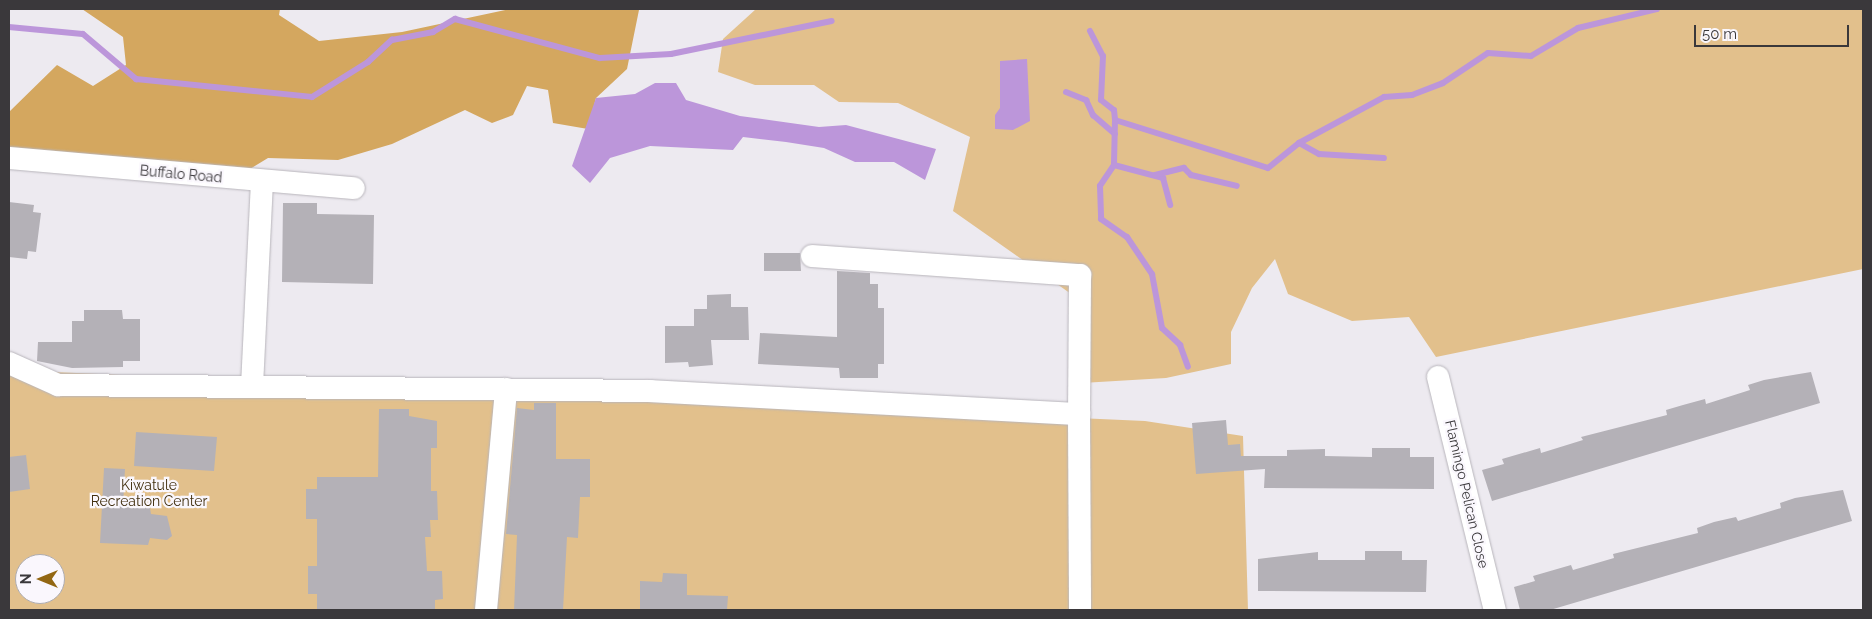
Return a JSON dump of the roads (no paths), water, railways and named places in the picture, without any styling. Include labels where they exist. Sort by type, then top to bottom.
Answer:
[{"type":"street","name":"Buffalo Road","points":[[9,158],[354,188]]},
{"type":"street","points":[[252,386],[262,181]]},
{"type":"street","points":[[812,256],[1080,275],[1080,610]]},
{"type":"street","points":[[9,363],[58,385],[650,391],[1079,414]]},
{"type":"street","name":"Flamingo Pelican Close","points":[[1438,377],[1495,610]]},
{"type":"street","points":[[486,610],[506,389]]},
{"type":"waterway","points":[[1090,31],[1103,56],[1101,100],[1114,110],[1115,120],[1268,168],[1299,143],[1384,97],[1412,95],[1443,83],[1488,53],[1531,56],[1578,28],[1657,9]]},
{"type":"waterway","points":[[9,27],[83,34],[136,79],[312,97],[368,62],[392,40],[433,32],[455,19],[600,58],[671,54],[832,21]]},
{"type":"waterway","points":[[1066,92],[1086,100],[1093,115],[1115,134]]},
{"type":"waterway","points":[[1115,120],[1114,165],[1163,178],[1170,205]]},
{"type":"waterway","points":[[1299,143],[1319,154],[1384,158]]},
{"type":"waterway","points":[[1114,165],[1100,186],[1101,219],[1127,237],[1152,274],[1162,328],[1180,345],[1188,367]]},
{"type":"waterway","points":[[1155,175],[1184,168],[1191,175],[1237,186]]},
{"type":"park label","name":"Kiwatule Recreation Center","points":[[149,494]]}]
